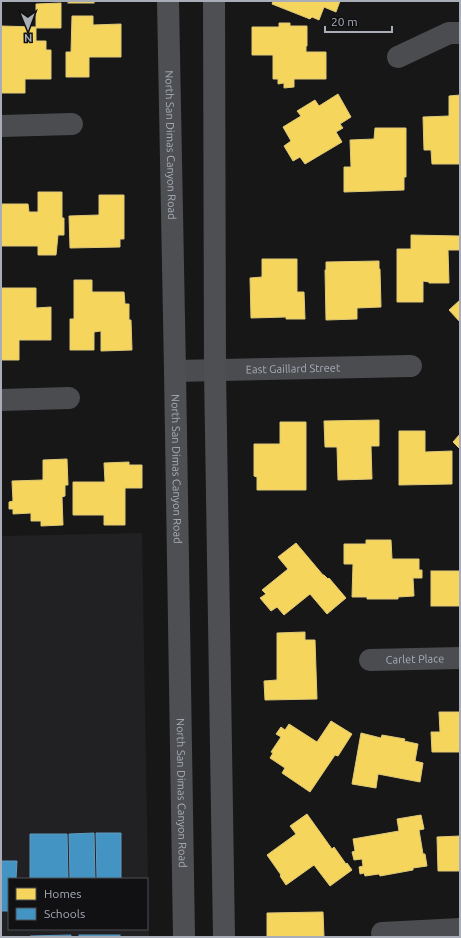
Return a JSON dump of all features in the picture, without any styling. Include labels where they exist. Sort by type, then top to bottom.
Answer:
[{"type":"main road","name":"North San Dimas Canyon Road","points":[[168,1],[176,371],[184,937]]},
{"type":"main road","points":[[214,1],[215,370],[224,937]]},
{"type":"street","points":[[398,57],[449,33],[460,33]]},
{"type":"street","points":[[1,126],[72,124]]},
{"type":"street","name":"East Gaillard Street","points":[[176,371],[411,366]]},
{"type":"street","points":[[1,400],[68,398]]},
{"type":"street","name":"Carlet Place","points":[[370,660],[460,658]]},
{"type":"street","points":[[382,933],[460,929]]},
{"type":"shaded area","points":[[142,533],[148,878],[8,878],[8,930],[148,930],[148,879],[149,937],[1,937],[1,536]]},
{"type":"building: Homes","points":[[68,1],[94,1],[94,3],[68,3]]},
{"type":"building: Homes","points":[[273,1],[340,1],[336,12],[324,7],[319,20],[312,17],[310,19],[272,4]]},
{"type":"building: Homes","points":[[61,3],[61,28],[36,28],[36,4]]},
{"type":"building: Homes","points":[[72,16],[93,16],[93,25],[121,24],[121,57],[89,57],[89,77],[66,77],[66,52],[71,52]]},
{"type":"building: Homes","points":[[279,23],[290,23],[290,26],[307,26],[306,52],[326,52],[326,79],[294,79],[294,87],[284,88],[284,83],[278,84],[278,79],[273,79],[273,55],[252,55],[252,27],[279,27]]},
{"type":"building: Homes","points":[[1,26],[36,27],[36,41],[46,41],[46,50],[51,50],[51,79],[25,79],[25,93],[1,93]]},
{"type":"building: Homes","points":[[338,94],[351,117],[340,124],[343,128],[336,132],[342,142],[305,164],[300,157],[293,161],[284,146],[291,141],[283,127],[301,116],[297,111],[315,100],[319,106]]},
{"type":"building: Homes","points":[[460,95],[460,164],[432,164],[431,150],[424,150],[423,117],[449,116],[449,96]]},
{"type":"building: Homes","points":[[375,128],[406,128],[406,177],[404,177],[404,190],[344,192],[344,167],[351,167],[350,140],[374,139]]},
{"type":"building: Homes","points":[[38,192],[62,192],[62,218],[64,218],[64,235],[58,235],[56,255],[38,255],[38,246],[1,246],[1,204],[28,204],[29,212],[38,212]]},
{"type":"building: Homes","points":[[99,195],[124,195],[124,239],[120,239],[120,247],[70,248],[69,216],[99,215]]},
{"type":"building: Homes","points":[[411,235],[460,236],[460,250],[448,250],[449,283],[429,283],[423,281],[423,302],[397,302],[397,249],[411,249]]},
{"type":"building: Homes","points":[[262,259],[297,259],[297,292],[304,292],[305,319],[286,319],[286,317],[251,318],[250,278],[262,277]]},
{"type":"building: Homes","points":[[379,261],[381,307],[357,308],[357,319],[326,320],[326,262]]},
{"type":"building: Homes","points":[[74,280],[92,280],[92,292],[124,292],[125,304],[129,304],[132,350],[101,351],[101,331],[94,332],[94,350],[70,350],[70,319],[74,319]]},
{"type":"building: Homes","points":[[1,288],[36,288],[36,308],[51,307],[51,340],[19,340],[19,360],[1,360]]},
{"type":"building: Homes","points":[[460,300],[460,322],[449,310]]},
{"type":"building: Homes","points":[[379,420],[379,446],[371,446],[372,479],[338,480],[337,447],[325,447],[324,421]]},
{"type":"building: Homes","points":[[280,422],[306,422],[306,490],[257,490],[257,477],[254,476],[254,444],[280,444]]},
{"type":"building: Homes","points":[[399,431],[425,431],[425,452],[452,451],[452,484],[399,485]]},
{"type":"building: Homes","points":[[460,434],[460,449],[453,442]]},
{"type":"building: Homes","points":[[67,459],[68,485],[65,485],[65,496],[62,497],[63,525],[41,526],[41,521],[31,521],[31,513],[13,514],[13,509],[9,509],[9,502],[13,501],[12,481],[43,480],[43,460]]},
{"type":"building: Homes","points":[[129,462],[129,465],[142,465],[142,488],[125,488],[125,525],[104,525],[104,515],[73,515],[73,482],[105,482],[104,463]]},
{"type":"building: Homes","points":[[366,540],[391,540],[392,559],[419,559],[419,570],[422,570],[422,578],[413,578],[414,596],[398,597],[398,599],[367,599],[367,597],[352,597],[353,564],[344,564],[344,544],[366,544]]},
{"type":"building: Homes","points":[[296,543],[323,575],[328,579],[329,578],[346,598],[327,614],[310,594],[284,615],[277,607],[271,611],[260,598],[266,594],[262,590],[288,569],[278,557]]},
{"type":"building: Homes","points":[[431,571],[460,571],[460,606],[431,606]]},
{"type":"building: Homes","points":[[305,632],[305,640],[315,640],[317,699],[265,700],[264,681],[277,680],[277,633]]},
{"type":"building: Homes","points":[[439,712],[460,712],[460,752],[432,752],[431,732],[440,732]]},
{"type":"building: Homes","points":[[331,721],[352,734],[338,756],[335,755],[310,792],[282,773],[285,768],[270,758],[273,753],[271,752],[281,737],[276,734],[281,727],[285,730],[289,724],[317,742]]},
{"type":"building: Homes","points":[[361,733],[381,738],[382,735],[405,739],[404,741],[418,744],[415,761],[423,763],[420,782],[378,774],[376,788],[352,784]]},
{"type":"building: Homes","points":[[307,814],[332,849],[334,847],[352,870],[330,886],[314,865],[286,885],[267,855],[296,834],[290,826]]},
{"type":"building: Homes","points":[[421,815],[424,829],[419,830],[423,854],[425,854],[427,866],[380,876],[379,874],[365,876],[364,873],[360,874],[359,867],[363,866],[362,859],[354,860],[352,852],[355,851],[353,839],[399,831],[397,819]]},
{"type":"building: Homes","points":[[460,836],[460,871],[438,871],[437,837]]},
{"type":"building: Homes","points":[[323,912],[324,937],[267,937],[267,913]]},
{"type":"building: Schools","points":[[94,833],[95,878],[70,878],[69,834]]},
{"type":"building: Schools","points":[[96,833],[121,833],[121,878],[97,878]]},
{"type":"building: Schools","points":[[30,834],[67,834],[68,878],[30,878]]},
{"type":"building: Schools","points":[[1,861],[17,861],[16,878],[8,878],[8,911],[1,911]]},
{"type":"building: Schools","points":[[71,935],[71,937],[30,937],[30,936]]},
{"type":"building: Schools","points":[[79,935],[120,935],[120,937],[79,937]]}]
